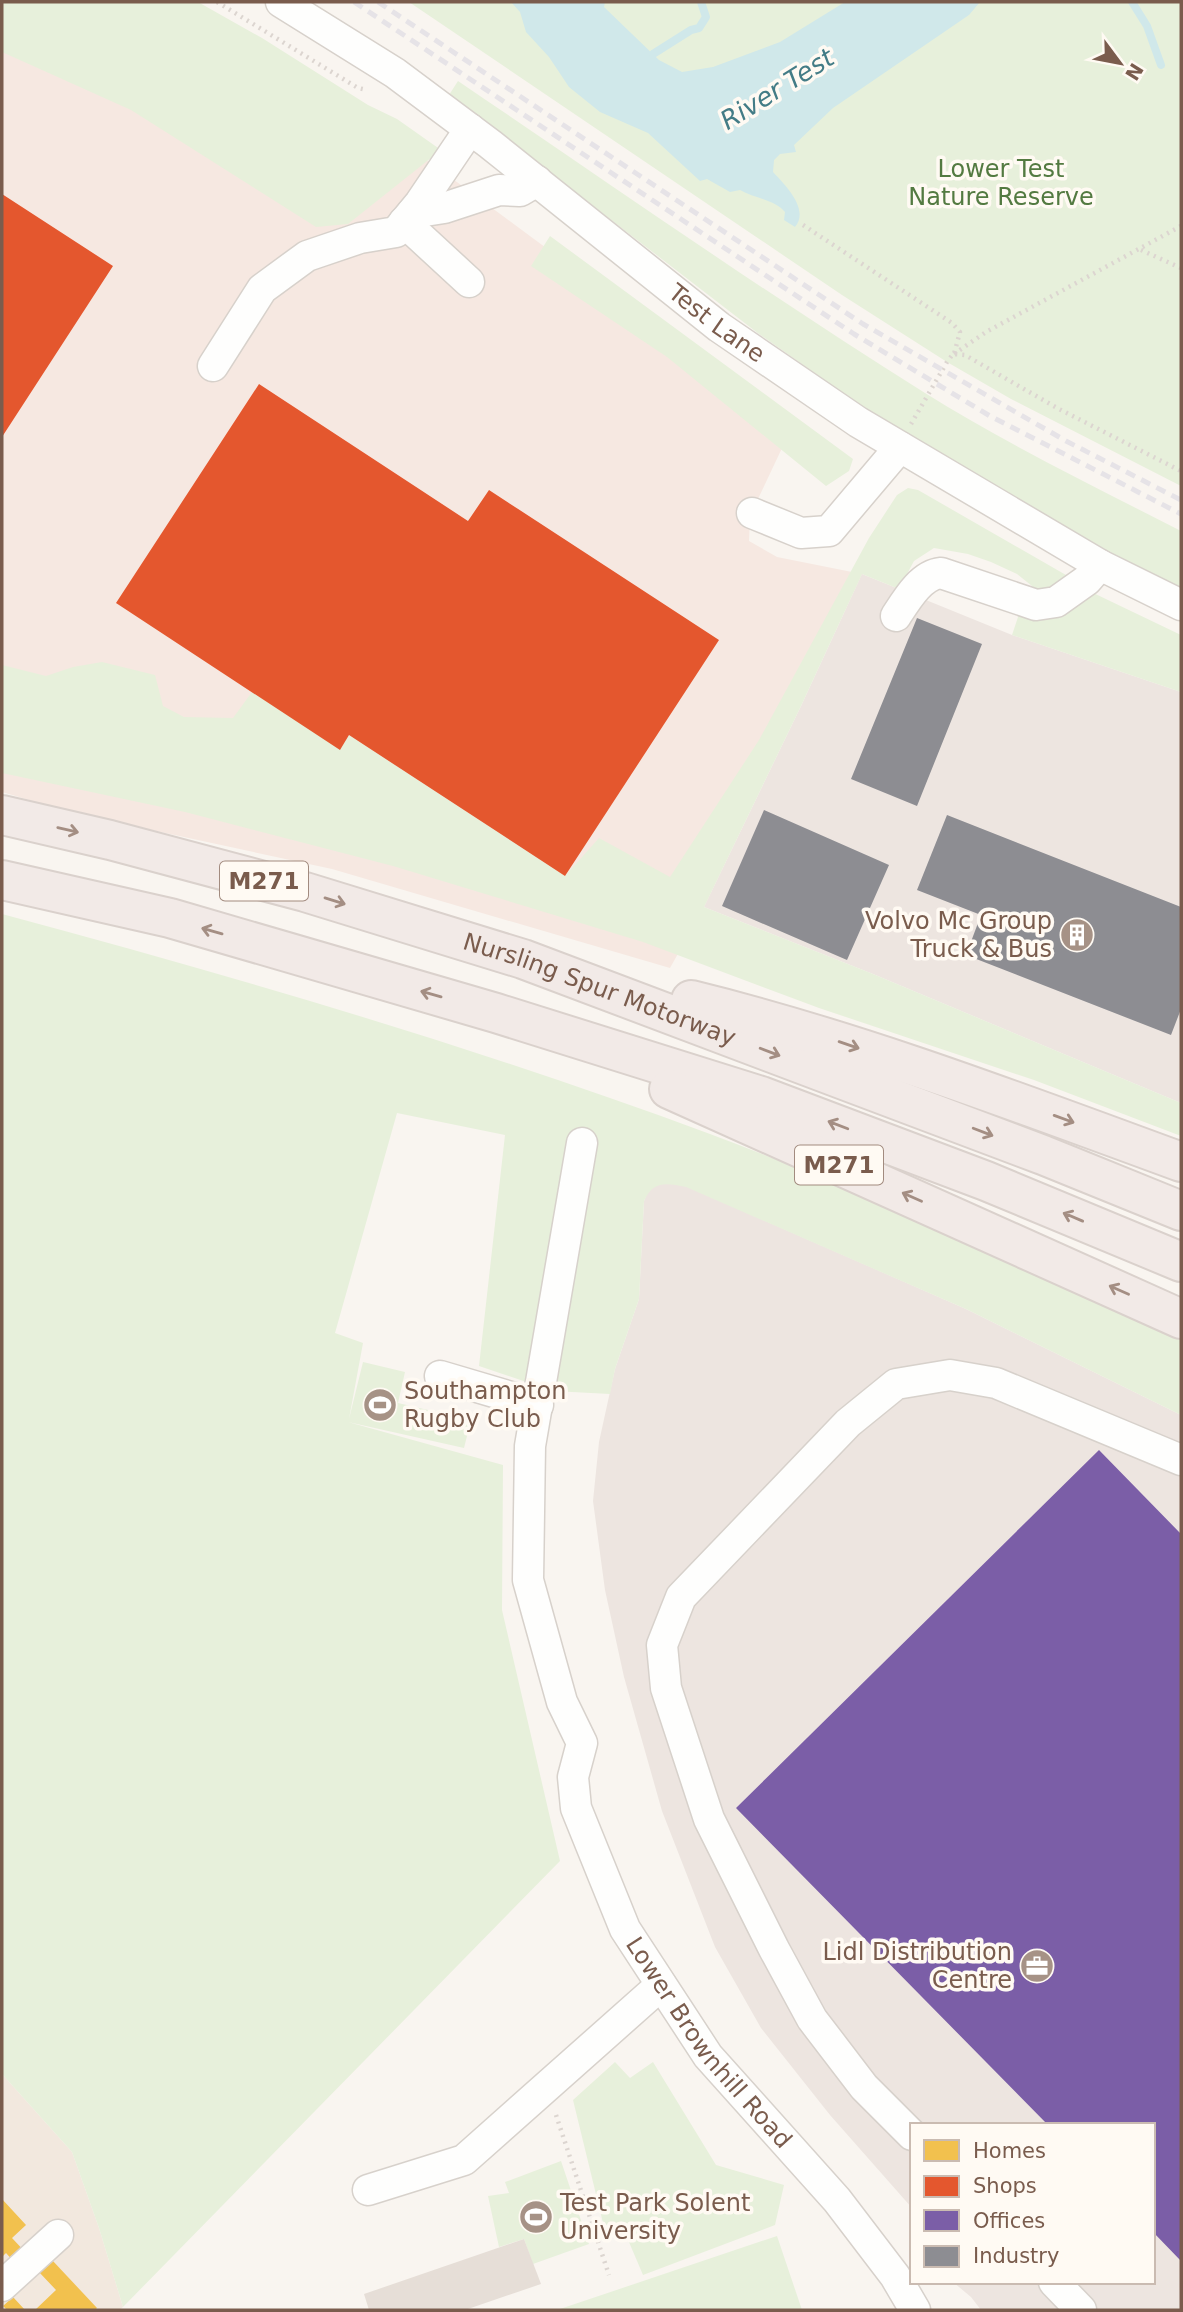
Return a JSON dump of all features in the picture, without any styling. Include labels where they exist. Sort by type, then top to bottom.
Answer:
[{"type":"highway","name":"Nursling Spur Motorway","points":[[2,815],[110,840],[305,892],[523,959],[1043,1155],[1181,1211]]},
{"type":"highway","name":"Nursling Spur Motorway","points":[[2,880],[170,918],[496,1013],[761,1096],[986,1181],[1181,1262]]},
{"type":"highway","name":"M271","points":[[523,959],[776,1021],[998,1095],[1181,1161]]},
{"type":"highway","name":"M271","points":[[496,1013],[1181,1319]]},
{"type":"street","name":"Test Lane","points":[[281,2],[395,73],[537,181],[719,327],[858,422],[1100,565],[1181,605]]},
{"type":"street","points":[[213,366],[262,289],[307,256],[359,239],[396,232],[470,129]]},
{"type":"street","points":[[408,218],[499,190],[520,191],[537,181]]},
{"type":"street","points":[[408,218],[469,282]]},
{"type":"street","points":[[752,513],[801,533],[829,531],[900,447]]},
{"type":"street","points":[[896,616],[931,574],[941,573],[1036,605],[1056,602],[1087,580],[1100,565]]},
{"type":"street","points":[[439,1376],[538,1405],[582,1143]]},
{"type":"street","points":[[910,2134],[864,2087],[812,2019],[774,1949],[709,1819],[666,1688],[662,1644],[681,1597],[848,1423],[895,1384],[950,1375],[996,1383],[1181,1460]]},
{"type":"street","name":"Lower Brownhill Road","points":[[538,1405],[530,1446],[528,1580],[562,1702],[582,1743],[573,1777],[576,1808],[625,1929],[708,2056],[837,2200],[895,2276],[915,2310]]},
{"type":"street","points":[[368,2190],[464,2160],[661,1984]]},
{"type":"street","points":[[2,2286],[58,2235]]},
{"type":"street","points":[[1056,2284],[1081,2310]]},
{"type":"path","points":[[217,2],[358,88],[377,92]]},
{"type":"path","points":[[803,225],[952,323],[960,332],[953,354],[927,394],[900,447]]},
{"type":"path","points":[[953,354],[986,332],[1181,226]]},
{"type":"path","points":[[1140,249],[1181,268]]},
{"type":"path","points":[[953,354],[965,355],[1057,408],[1181,471]]},
{"type":"path","points":[[545,2088],[560,2125],[609,2275]]},
{"type":"shaded area","points":[[2,2],[184,2],[276,57],[442,171],[791,429],[750,516],[749,541],[777,557],[862,574],[704,907],[670,968],[332,869],[77,814],[2,792]]},
{"type":"shaded area","points":[[862,574],[1012,635],[1181,692],[1181,1103],[873,974],[704,907]]},
{"type":"shaded area","points":[[656,1184],[686,1186],[966,1309],[1181,1415],[1181,2310],[981,2310],[955,2284],[1155,2284],[1155,2123],[910,2123],[910,2206],[830,2115],[761,2028],[715,1947],[662,1811],[624,1677],[605,1590],[593,1501],[599,1442],[615,1369],[639,1299],[644,1201],[648,1191]]},
{"type":"shaded area","points":[[2,2074],[72,2152],[123,2307],[119,2310],[2,2310]]},
{"type":"green space","points":[[2,2],[198,2],[262,38],[368,105],[397,119],[441,150],[348,224],[316,227],[131,110],[2,52]]},
{"type":"green space","name":"Lower Test Nature Reserve","points":[[409,2],[1181,2],[1181,486],[1011,399],[947,362],[842,295]]},
{"type":"green space","points":[[458,81],[749,278],[925,393],[1019,447],[1181,531],[1181,594],[1115,563],[890,426],[759,334],[449,95]]},
{"type":"green space","points":[[550,236],[853,459],[849,471],[826,486],[667,357],[531,266]]},
{"type":"green space","points":[[908,488],[918,490],[1066,575],[1052,591],[1037,590],[1017,574],[991,562],[968,554],[934,548],[914,561],[899,589],[862,574],[704,907],[873,974],[1181,1103],[1181,1136],[1034,1080],[819,1008],[643,942],[393,866],[185,812],[2,773],[2,665],[46,676],[73,667],[102,662],[155,675],[163,706],[184,717],[233,718],[252,692],[340,749],[349,735],[565,876],[599,838],[670,877],[759,740],[869,538],[897,495]]},
{"type":"green space","points":[[1085,589],[1181,635],[1181,692],[1012,635],[1020,611]]},
{"type":"green space","points":[[2,914],[359,1016],[623,1102],[947,1229],[1181,1329],[1181,1415],[966,1309],[686,1187],[661,1185],[652,1189],[644,1201],[639,1299],[615,1369],[610,1394],[553,1391],[479,1366],[505,1135],[397,1113],[335,1333],[363,1343],[349,1419],[363,1362],[405,1372],[398,1403],[471,1420],[464,1448],[348,1422],[503,1465],[502,1610],[560,1861],[123,2307],[72,2152],[2,2074]]},
{"type":"green space","points":[[615,2062],[630,2078],[653,2062],[716,2165],[784,2185],[775,2225],[643,2275],[626,2235],[603,2223],[573,2100]]},
{"type":"green space","name":"Test Park Solent University","points":[[561,2161],[589,2244],[533,2264],[524,2239],[499,2247],[488,2196],[509,2193],[505,2182]]},
{"type":"green space","points":[[777,2236],[802,2310],[557,2310]]},
{"type":"water","name":"River Test","points":[[511,2],[605,2],[604,7],[659,60],[682,72],[713,67],[780,42],[845,2],[980,2],[969,15],[833,108],[794,145],[796,152],[780,154],[774,160],[773,172],[798,205],[800,213],[795,227],[784,220],[785,212],[776,205],[740,190],[730,192],[707,179],[700,181],[648,133],[600,112],[569,87],[549,57],[526,32],[520,12]]},
{"type":"building: Homes","points":[[2,2199],[26,2225],[12,2238],[28,2255],[17,2265],[6,2253],[2,2257]]},
{"type":"building: Homes","points":[[52,2260],[97,2308],[95,2310],[35,2310],[56,2290],[39,2272]]},
{"type":"building: Homes","points":[[13,2297],[25,2310],[7,2310],[3,2306]]},
{"type":"building: Shops","points":[[2,194],[113,266],[2,437]]},
{"type":"building: Shops","points":[[259,384],[468,521],[489,490],[719,640],[565,876],[349,735],[340,750],[116,603]]},
{"type":"building: Offices","name":"Lidl Distribution Centre","points":[[1099,1450],[1181,1534],[1181,2261],[1155,2234],[1155,2123],[1046,2123],[736,1808]]},
{"type":"building: Industry","points":[[917,618],[982,644],[917,806],[851,779]]},
{"type":"building: Industry","points":[[764,810],[889,865],[847,960],[722,906]]},
{"type":"building: Industry","name":"Volvo Mc Group Truck & Bus","points":[[947,815],[1181,907],[1181,1009],[1171,1035],[966,955],[981,915],[917,890]]},
{"type":"building: Other","points":[[524,2239],[541,2284],[465,2310],[369,2310],[364,2294]]},
{"type":"waterway","points":[[653,54],[691,30],[699,28],[706,17],[701,2]]},
{"type":"waterway","points":[[1132,2],[1147,26],[1161,65]]},
{"type":"railway","points":[[354,2],[854,334],[990,416],[1181,514]]},
{"type":"railway","points":[[378,2],[863,324],[1066,441],[1181,500]]},
{"type":"place","name":"Volvo Mc Group Truck & Bus","points":[[1077,935]]},
{"type":"place","name":"Southampton Rugby Club","points":[[380,1405]]},
{"type":"place","name":"Lidl Distribution Centre","points":[[1037,1966]]},
{"type":"place","name":"Test Park Solent University","points":[[536,2217]]}]
